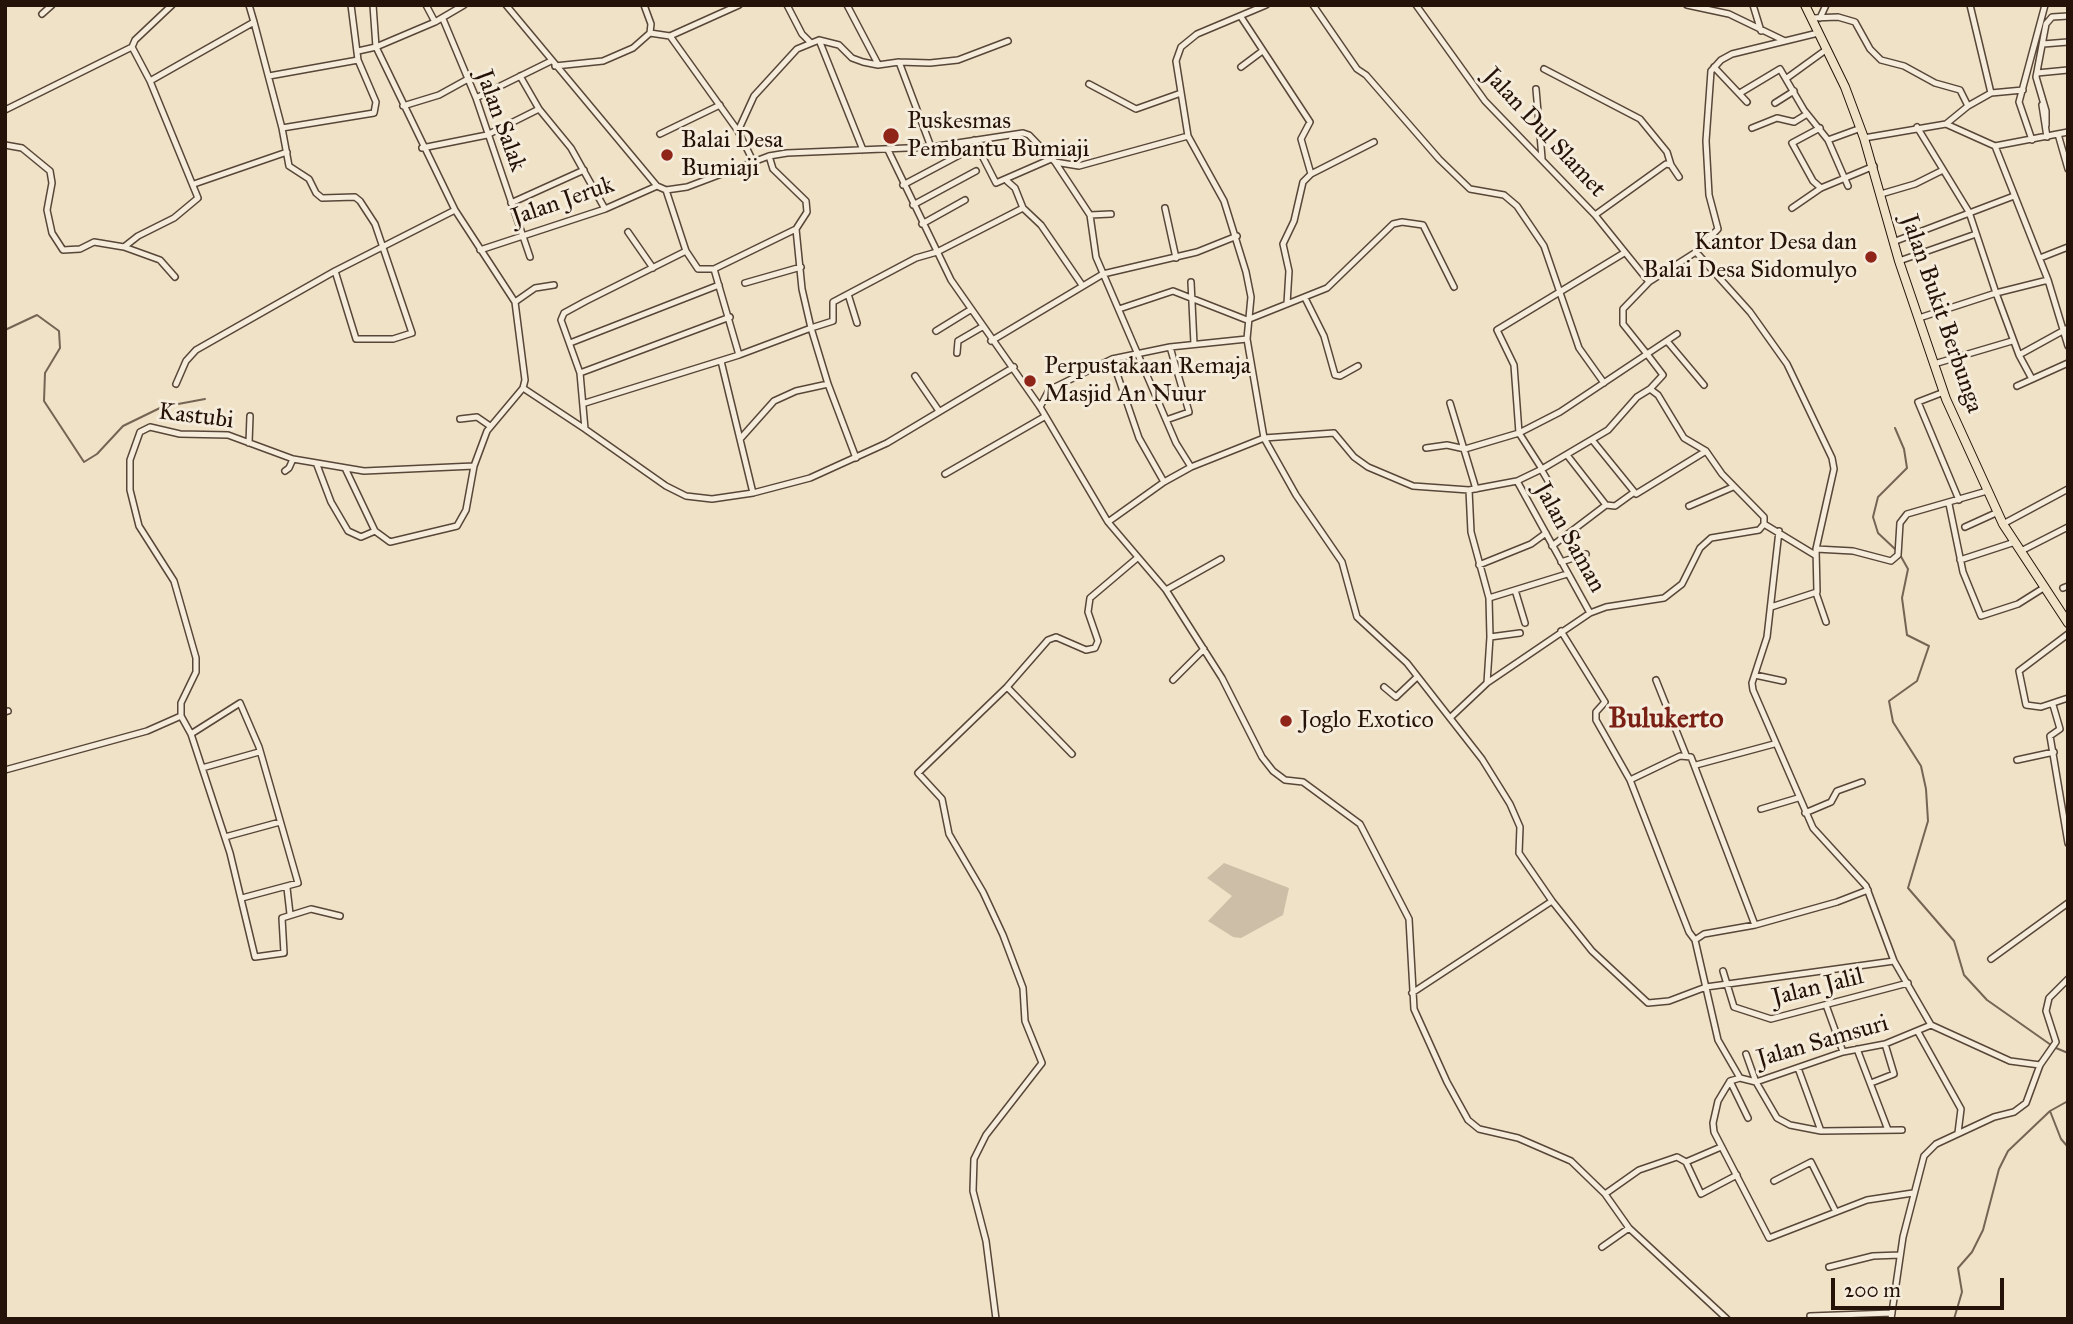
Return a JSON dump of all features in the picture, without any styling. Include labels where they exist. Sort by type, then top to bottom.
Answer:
[{"type":"main road","name":"Jalan Bukit Berbunga","points":[[1805,5],[1816,18],[1818,33],[1861,128],[1874,166],[1893,242],[1944,392],[2003,524],[2068,623]]},
{"type":"street","points":[[42,14],[52,5]]},
{"type":"street","points":[[5,110],[132,47],[135,40],[172,5]]},
{"type":"street","points":[[248,5],[269,76],[291,170],[309,180],[318,196],[327,199],[355,197],[360,201],[375,223],[381,248],[412,333],[356,339],[335,271]]},
{"type":"street","points":[[282,128],[372,115],[377,110],[358,60],[351,5]]},
{"type":"street","points":[[345,468],[375,531],[390,542],[457,526],[466,513],[474,466],[490,426],[523,388],[525,380],[515,302],[455,210],[422,148],[376,47],[373,5]]},
{"type":"street","points":[[426,5],[435,22]]},
{"type":"street","points":[[358,51],[376,47],[443,19],[464,5]]},
{"type":"street","points":[[506,5],[657,186],[666,190],[687,187],[769,156],[930,147],[1025,134],[1053,161],[1090,215],[1096,257],[1102,274],[1139,353],[1166,420],[1191,467]]},
{"type":"street","points":[[476,98],[520,76],[553,64],[603,61],[633,48],[650,33],[651,24],[644,5]]},
{"type":"street","points":[[650,33],[670,36],[739,5]]},
{"type":"street","points":[[787,5],[802,34],[810,42]]},
{"type":"street","points":[[847,5],[878,65]]},
{"type":"street","points":[[1243,5],[1244,19],[1261,52],[1310,120],[1301,139],[1311,174]]},
{"type":"street","points":[[1266,5],[1244,19],[1197,34],[1181,47],[1176,61],[1188,136],[1224,201],[1237,236],[1251,296],[1247,339],[1264,438],[1296,495],[1342,562],[1357,617],[1392,648],[1451,718],[1510,804],[1520,831],[1519,853],[1552,901],[1592,951],[1648,1003],[1661,1003],[1706,987],[1729,986],[1894,961]]},
{"type":"street","points":[[1313,5],[1357,69],[1366,75],[1438,159],[1470,189],[1504,195],[1517,206],[1544,246],[1579,348],[1604,383]]},
{"type":"street","name":"Jalan Dul Slamet","points":[[1416,5],[1485,101],[1595,215],[1649,282]]},
{"type":"street","points":[[1687,5],[1729,14],[1784,41]]},
{"type":"street","points":[[1753,5],[1761,31]]},
{"type":"street","points":[[1816,18],[1826,5]]},
{"type":"street","points":[[1970,5],[1991,93]]},
{"type":"street","points":[[2032,140],[2019,108],[2045,5]]},
{"type":"street","points":[[2047,137],[2037,73],[2049,19],[2068,16]]},
{"type":"street","points":[[1816,18],[1838,17],[1855,22],[1870,49],[1881,60],[1905,66],[1935,83],[1960,90],[1968,106]]},
{"type":"street","name":"Jalan Salak","points":[[443,19],[476,98],[530,257]]},
{"type":"street","points":[[150,81],[254,22]]},
{"type":"street","points":[[1108,522],[1164,482],[1191,467],[1264,438],[1327,432],[1336,435],[1361,462],[1404,484],[1469,490],[1517,481],[1593,441],[1663,375],[1621,316],[1626,305],[1649,282],[1696,252],[1718,229],[1709,195],[1706,141],[1709,82],[1714,67],[1732,54],[1818,33]]},
{"type":"street","points":[[670,36],[738,131],[753,161]]},
{"type":"street","points":[[819,40],[863,150]]},
{"type":"street","points":[[738,131],[754,96],[785,61],[810,42],[819,40],[839,45],[852,58],[878,65],[899,62],[930,64],[958,60],[1008,41]]},
{"type":"street","points":[[2043,44],[2068,42]]},
{"type":"street","points":[[124,247],[197,201],[198,194],[150,81],[132,47]]},
{"type":"street","points":[[1787,78],[1827,49]]},
{"type":"street","points":[[1241,67],[1261,52]]},
{"type":"street","points":[[269,76],[358,60]]},
{"type":"street","points":[[899,62],[930,147]]},
{"type":"street","points":[[1714,67],[1747,102]]},
{"type":"street","points":[[1544,69],[1640,119],[1661,144],[1679,177]]},
{"type":"street","points":[[1740,93],[1779,69],[1807,114],[1828,140],[1848,186]]},
{"type":"street","points":[[2037,73],[2068,70]]},
{"type":"street","points":[[520,76],[539,109],[584,170],[605,209]]},
{"type":"street","points":[[403,106],[439,96],[468,79]]},
{"type":"street","points":[[1089,84],[1136,109],[1181,93]]},
{"type":"street","points":[[1536,89],[1542,158]]},
{"type":"street","points":[[1864,138],[1945,124],[1991,93],[2023,90]]},
{"type":"street","points":[[1775,103],[1794,91]]},
{"type":"street","points":[[660,134],[720,105]]},
{"type":"street","points":[[422,148],[487,135],[539,109]]},
{"type":"street","points":[[1752,128],[1777,118],[1794,122],[1807,114]]},
{"type":"street","points":[[1945,124],[1995,146],[2068,132]]},
{"type":"street","points":[[1820,128],[1792,143],[1821,188]]},
{"type":"street","points":[[1828,140],[1861,128]]},
{"type":"street","points":[[1917,128],[1969,212],[2012,341],[2032,379]]},
{"type":"street","points":[[2058,134],[2068,169]]},
{"type":"street","points":[[974,140],[995,183],[1007,181],[1053,161],[1064,166],[1093,163],[1188,136]]},
{"type":"street","points":[[1287,304],[1289,271],[1283,244],[1294,221],[1303,182],[1311,174],[1374,142]]},
{"type":"street","points":[[5,145],[22,148],[50,171],[52,183],[47,210],[52,233],[63,250],[79,249],[94,242],[124,247],[160,260],[175,277]]},
{"type":"street","points":[[1995,146],[2048,280],[2068,346]]},
{"type":"street","points":[[888,150],[922,224],[970,310],[991,341],[1014,367],[1108,522],[1136,559],[1150,569],[1166,590],[1204,649],[1262,757],[1273,771],[1285,780],[1303,782],[1360,824],[1409,919],[1413,946],[1414,1009],[1432,1051],[1472,1124],[1484,1131],[1518,1138],[1571,1161],[1605,1194],[1629,1228],[1727,1319]]},
{"type":"street","points":[[904,185],[967,151]]},
{"type":"street","points":[[194,184],[287,152]]},
{"type":"street","points":[[666,190],[686,251],[698,270],[714,269],[796,229],[807,212],[806,201],[773,169],[769,156]]},
{"type":"street","points":[[1595,215],[1666,164],[1671,165]]},
{"type":"street","points":[[1792,208],[1821,188],[1874,166]]},
{"type":"street","points":[[511,203],[584,170]]},
{"type":"street","points":[[1881,194],[1915,184],[1943,170]]},
{"type":"street","points":[[913,205],[976,171]]},
{"type":"street","points":[[1007,181],[1014,188],[1023,208],[1041,225],[1082,285]]},
{"type":"street","name":"Jalan Jeruk","points":[[480,250],[605,209],[657,186]]},
{"type":"street","points":[[1893,242],[2014,196]]},
{"type":"street","points":[[922,224],[965,200]]},
{"type":"street","points":[[585,403],[739,355],[833,321],[832,303],[916,258],[937,252],[1023,208]]},
{"type":"street","points":[[1165,208],[1176,258]]},
{"type":"street","points":[[176,384],[186,360],[196,350],[335,271],[455,210]]},
{"type":"street","points":[[1090,215],[1111,214]]},
{"type":"street","points":[[1119,309],[1170,290],[1247,320],[1305,298],[1333,283],[1357,255],[1393,224],[1402,222],[1423,225],[1454,286]]},
{"type":"street","points":[[796,229],[811,328],[828,384],[856,458]]},
{"type":"street","points":[[628,232],[653,268]]},
{"type":"street","points":[[1899,261],[1976,234]]},
{"type":"street","points":[[991,341],[1102,274],[1176,258],[1237,236]]},
{"type":"street","points":[[2039,258],[2068,247]]},
{"type":"street","points":[[586,429],[580,373],[561,320],[564,313],[686,251]]},
{"type":"street","points":[[1696,252],[1750,312],[1787,363],[1832,458],[1834,470],[1816,552],[1816,593],[1826,622]]},
{"type":"street","points":[[1551,486],[1518,433],[1514,365],[1497,330],[1624,253]]},
{"type":"street","points":[[745,283],[801,267]]},
{"type":"street","points":[[714,269],[739,355]]},
{"type":"street","points":[[1919,318],[1996,293],[2048,280]]},
{"type":"street","points":[[1191,282],[1194,344]]},
{"type":"street","points":[[515,302],[535,288],[554,285]]},
{"type":"street","points":[[570,343],[719,285]]},
{"type":"street","points":[[848,294],[857,323]]},
{"type":"street","points":[[1305,298],[1324,336],[1335,375],[1340,376],[1358,366]]},
{"type":"street","points":[[936,331],[970,310]]},
{"type":"street","points":[[580,373],[730,317]]},
{"type":"street","points":[[957,353],[958,341],[982,327]]},
{"type":"street","points":[[2019,355],[2065,330]]},
{"type":"street","points":[[1426,448],[1447,445],[1465,449],[1518,433],[1560,412],[1677,334]]},
{"type":"street","points":[[1040,407],[1049,390],[1112,359],[1170,347],[1247,339]]},
{"type":"street","points":[[1667,341],[1704,385]]},
{"type":"street","points":[[1934,364],[2012,341]]},
{"type":"street","points":[[1166,420],[1189,412],[1170,347]]},
{"type":"street","points":[[1112,359],[1139,438],[1164,482]]},
{"type":"street","points":[[720,361],[753,494]]},
{"type":"street","points":[[2017,386],[2068,363]]},
{"type":"street","points":[[523,388],[666,486],[686,496],[712,499],[753,494],[810,478],[856,458],[1014,367]]},
{"type":"street","points":[[915,376],[939,411]]},
{"type":"street","points":[[741,438],[774,401],[796,391],[828,384]]},
{"type":"street","points":[[1451,718],[1487,683],[1590,613],[1606,607],[1664,598],[1682,584],[1700,548],[1711,538],[1760,529],[1764,524],[1764,517],[1733,487],[1706,451],[1684,438],[1658,395],[1650,389]]},
{"type":"street","points":[[1944,392],[1918,402],[1959,500]]},
{"type":"street","points":[[1450,403],[1476,489]]},
{"type":"street","points":[[249,443],[250,416]]},
{"type":"street","points":[[460,419],[477,417],[490,426]]},
{"type":"street","points":[[945,474],[1044,417]]},
{"type":"street","name":"Kastubi","points":[[181,716],[181,703],[196,672],[196,658],[175,584],[139,526],[130,490],[134,442],[146,428],[197,435],[228,435],[317,465],[410,472],[474,466]]},
{"type":"street","points":[[1593,441],[1633,493]]},
{"type":"street","points":[[1552,546],[1606,505],[1615,506],[1633,493],[1640,494],[1706,451]]},
{"type":"street","points":[[1567,455],[1606,505]]},
{"type":"street","points":[[285,471],[293,459]]},
{"type":"street","points":[[317,465],[331,502],[348,531],[361,537],[375,531]]},
{"type":"street","name":"Jalan Saman","points":[[1517,481],[1590,613]]},
{"type":"street","points":[[1689,506],[1733,487]]},
{"type":"street","points":[[1469,490],[1471,532],[1489,598],[1487,683]]},
{"type":"street","points":[[1764,524],[1816,552],[1853,551],[1890,561],[1899,553],[1903,516],[1987,491]]},
{"type":"street","points":[[2003,524],[2066,493]]},
{"type":"street","points":[[1949,504],[1960,559],[1982,616],[2018,604],[2045,587]]},
{"type":"street","points":[[1965,527],[1998,512]]},
{"type":"street","points":[[2021,551],[2068,527]]},
{"type":"street","points":[[1779,531],[1767,637],[1753,690],[1805,813],[1815,833],[1868,890],[1894,961],[1931,1025],[2010,1061],[2040,1065]]},
{"type":"street","points":[[1479,565],[1531,544],[1546,533]]},
{"type":"street","points":[[1960,559],[2015,542]]},
{"type":"street","points":[[1561,562],[1586,554]]},
{"type":"street","points":[[996,1319],[986,1241],[973,1191],[974,1159],[986,1135],[1042,1063],[1026,1021],[1023,988],[1003,935],[983,892],[948,834],[942,799],[918,773],[1007,687],[1048,640],[1056,637],[1086,650],[1095,648],[1097,641],[1088,612],[1090,598],[1136,559]]},
{"type":"street","points":[[1166,590],[1221,559]]},
{"type":"street","points":[[1489,598],[1567,574]]},
{"type":"street","points":[[1515,590],[1525,623]]},
{"type":"street","points":[[1771,607],[1816,593]]},
{"type":"street","points":[[1561,631],[1605,702],[1596,712],[1596,720],[1630,780],[1689,932],[1695,940],[1718,1040],[1740,1078]]},
{"type":"street","points":[[1490,636],[1520,633]]},
{"type":"street","points":[[2068,634],[2019,671],[2026,705],[2053,705],[2068,698]]},
{"type":"street","points":[[1173,680],[1204,649]]},
{"type":"street","points":[[1755,675],[1783,681]]},
{"type":"street","points":[[1384,687],[1396,697],[1417,677]]},
{"type":"street","points":[[1656,680],[1686,755],[1696,765],[1755,925]]},
{"type":"street","points":[[1007,687],[1072,754]]},
{"type":"street","points":[[191,734],[240,704],[260,752],[298,882],[287,888],[242,898]]},
{"type":"street","points":[[2053,705],[2060,729],[2068,733]]},
{"type":"street","points":[[5,770],[147,731],[181,716],[191,734],[225,836],[255,957],[284,953],[280,920],[290,914],[311,909],[340,916]]},
{"type":"street","points":[[2060,729],[2050,736],[2068,840]]},
{"type":"street","points":[[1696,765],[1774,744]]},
{"type":"street","points":[[202,768],[260,752]]},
{"type":"street","points":[[2017,760],[2054,752]]},
{"type":"street","points":[[1630,780],[1686,755]]},
{"type":"street","points":[[1805,813],[1831,802],[1837,791],[1862,782]]},
{"type":"street","points":[[1761,809],[1798,798]]},
{"type":"street","points":[[225,836],[280,822]]},
{"type":"street","points":[[287,888],[290,914]]},
{"type":"street","points":[[1695,940],[1704,934],[1755,925],[1868,890]]},
{"type":"street","points":[[1412,993],[1552,901]]},
{"type":"street","points":[[1991,959],[2068,904]]},
{"type":"street","name":"Jalan Jalil","points":[[1723,971],[1735,1008],[1767,1019],[1908,983]]},
{"type":"street","points":[[1810,1316],[1891,1316],[1913,1193],[1928,1150],[1958,1133],[2020,1109],[2028,1100],[2040,1065],[2056,1042],[2046,1011],[2049,998],[2068,979]]},
{"type":"street","points":[[1826,1005],[1843,1052]]},
{"type":"street","name":"Jalan Samsuri","points":[[1913,1193],[1878,1197],[1769,1238],[1721,1147],[1714,1132],[1713,1119],[1718,1101],[1730,1081],[1740,1078],[1756,1082],[1843,1052],[1885,1044],[1931,1025]]},
{"type":"street","points":[[1918,1032],[1960,1106],[1958,1133]]},
{"type":"street","points":[[1871,1083],[1894,1074],[1885,1044]]},
{"type":"street","points":[[1857,1049],[1888,1130]]},
{"type":"street","points":[[1746,1054],[1756,1082],[1777,1118],[1790,1125],[1821,1131],[1902,1130]]},
{"type":"street","points":[[1798,1068],[1821,1131]]},
{"type":"street","points":[[1730,1081],[1748,1118]]},
{"type":"street","points":[[1686,1161],[1721,1147]]},
{"type":"street","points":[[1605,1194],[1639,1170],[1680,1157],[1686,1161],[1702,1194],[1737,1175]]},
{"type":"street","points":[[1774,1181],[1811,1161],[1836,1212]]},
{"type":"street","points":[[1602,1247],[1629,1228]]},
{"type":"street","points":[[1829,1267],[1873,1256],[1900,1255]]},
{"type":"shaded area","points":[[1224,863],[1289,888],[1283,915],[1241,938],[1233,937],[1208,921],[1232,896],[1207,878]]},
{"type":"waterway","points":[[5,330],[37,315],[59,331],[60,348],[45,373],[44,401],[84,462],[97,454],[123,426],[162,407],[205,399]]},
{"type":"waterway","points":[[1895,428],[1904,449],[1907,468],[1878,497],[1873,517],[1878,533],[1895,549]]},
{"type":"waterway","points":[[1899,553],[1908,569],[1902,598],[1907,635],[1929,646],[1917,681],[1889,701],[1893,722],[1921,766],[1926,789],[1928,821],[1908,888],[1954,941],[1964,975],[1987,1000],[2051,1045]]},
{"type":"waterway","points":[[2056,1048],[2068,1053]]},
{"type":"waterway","points":[[1954,1319],[1962,1292],[1958,1268],[1972,1252],[1983,1230],[1999,1169],[2008,1151],[2050,1111],[2068,1101]]},
{"type":"waterway","points":[[2050,1111],[2061,1139],[2068,1147]]},
{"type":"place","name":"Puskesmas Pembantu Bumiaji","points":[[891,136]]},
{"type":"place","name":"Balai Desa Bumiaji","points":[[667,155]]},
{"type":"place","name":"Kantor Desa dan Balai Desa Sidomulyo","points":[[1871,257]]},
{"type":"place","name":"Perpustakaan Remaja Masjid An Nuur","points":[[1030,381]]},
{"type":"place","name":"Joglo Exotico","points":[[1286,721]]},
{"type":"district","name":"Bulukerto","points":[[1666,720]]}]
